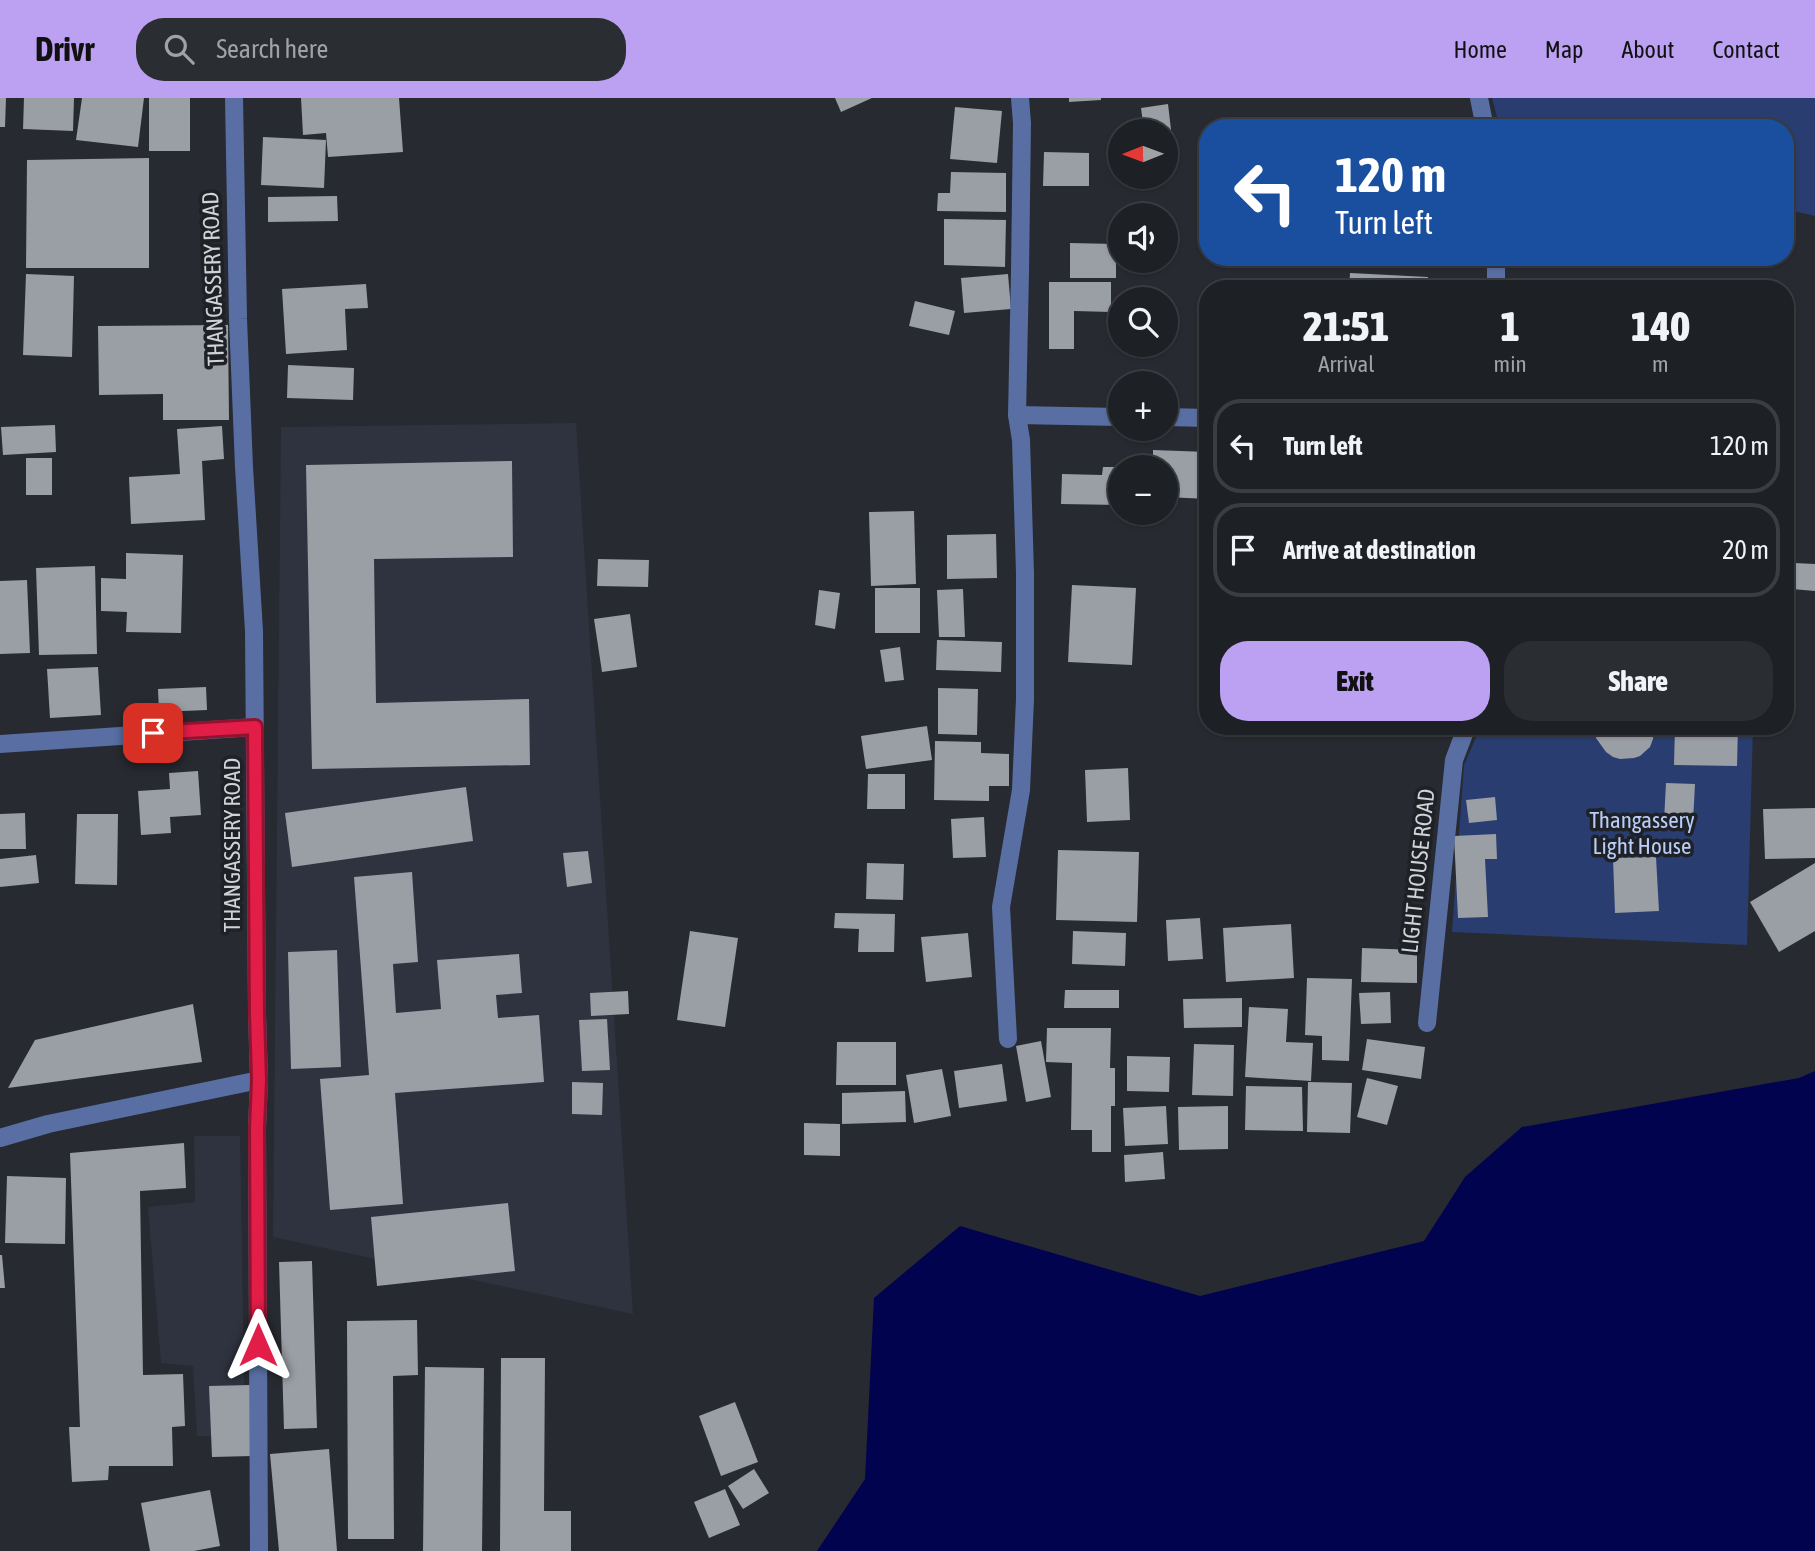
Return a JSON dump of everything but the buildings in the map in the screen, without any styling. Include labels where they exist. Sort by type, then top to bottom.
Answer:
[{"type":"street","name":"THANGASSERY ROAD","points":[[234,98],[238,320],[254,631],[259,1080],[259,1551]]},
{"type":"street","points":[[1008,1039],[1001,907],[1021,790],[1025,699],[1025,573],[1021,440],[1017,415],[1022,123],[1020,98]]},
{"type":"street","points":[[1479,98],[1483,119]]},
{"type":"street","points":[[1017,415],[1108,417]]},
{"type":"street","points":[[1178,417],[1199,418]]},
{"type":"street","points":[[0,744],[255,727]]},
{"type":"street","name":"LIGHT HOUSE ROAD","points":[[1427,1023],[1454,760],[1464,735]]},
{"type":"street","points":[[0,1138],[48,1124],[259,1080]]},
{"type":"shaded area","points":[[576,423],[633,1314],[273,1237],[281,427]]},
{"type":"shaded area","points":[[1815,1071],[1815,1551],[817,1551],[865,1479],[874,1298],[960,1226],[1200,1296],[1424,1241],[1465,1177],[1522,1127],[1799,1078]]},
{"type":"shaded area","points":[[194,1136],[240,1136],[245,1437],[197,1436],[193,1366],[161,1363],[148,1207],[195,1202]]},
{"type":"green space","points":[[1492,98],[1815,98],[1815,216],[1794,211],[1794,119],[1498,119]]},
{"type":"green space","name":"Thangassery Light House","points":[[1477,735],[1753,735],[1747,945],[1452,932],[1464,765]]},
{"type":"route","points":[[153,733],[255,727],[259,1080],[258,1345]]}]
